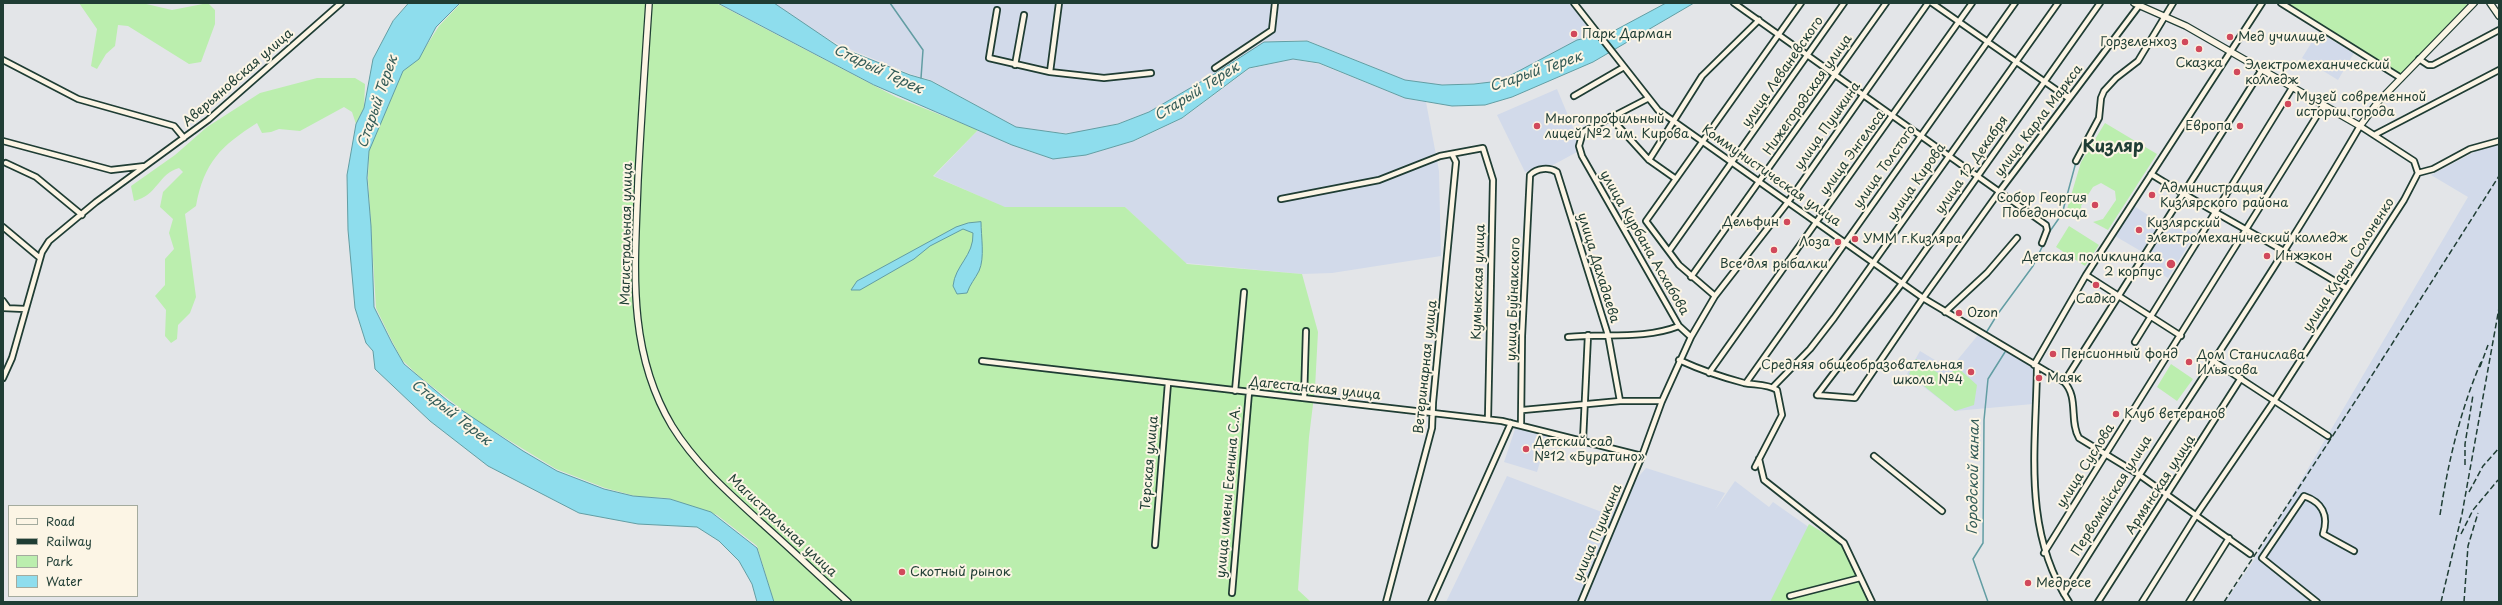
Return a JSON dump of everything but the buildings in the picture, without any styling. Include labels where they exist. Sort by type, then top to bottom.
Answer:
[{"type":"main road","name":"Магистральная улица","points":[[649,3],[642,103],[634,278],[638,325],[651,374],[672,426],[696,458],[730,494],[848,602]]},
{"type":"main road","name":"Первомайская улица","points":[[2360,126],[2378,102],[2474,3]]},
{"type":"main road","points":[[2490,3],[2499,16]]},
{"type":"main road","points":[[2138,4],[2164,15],[2360,126]]},
{"type":"street","name":"Аверьяновская улица","points":[[3,378],[12,358],[40,258],[49,241],[184,138],[341,3]]},
{"type":"street","points":[[1050,72],[1059,3]]},
{"type":"street","points":[[1215,68],[1272,30],[1275,3]]},
{"type":"street","points":[[1734,3],[1949,154],[1977,176],[2046,225],[2042,243]]},
{"type":"street","points":[[1715,296],[1691,277],[1646,221],[1704,142],[1801,3]]},
{"type":"street","name":"улица Леваневского","points":[[1669,251],[1732,161],[1809,56],[1844,3]]},
{"type":"street","name":"Нижегородская улица","points":[[1691,277],[1886,3]]},
{"type":"street","name":"улица Пушкина","points":[[1581,602],[1642,456],[1679,360],[1691,337],[1715,296],[1788,202],[1928,3]]},
{"type":"street","points":[[1932,3],[2068,98]]},
{"type":"street","name":"улица Энгельса","points":[[1709,373],[1972,3]]},
{"type":"street","name":"улица Толстого","points":[[1746,383],[2015,3]]},
{"type":"street","name":"улица Кирова","points":[[1773,387],[1810,349],[1875,263],[1949,154],[2058,3]]},
{"type":"street","name":"улица 12 Декабря","points":[[1817,394],[1903,282],[2100,3]]},
{"type":"street","points":[[2076,161],[2099,118],[2100,98],[2104,91],[2116,78],[2138,61],[2172,3]]},
{"type":"street","points":[[2069,602],[2044,553],[2038,525],[2035,496],[2036,366],[2086,275],[2262,3]]},
{"type":"street","points":[[2281,3],[2401,78]]},
{"type":"street","name":"Коммунистическая улица","points":[[1577,4],[1647,99],[1658,110],[1816,222],[1846,241],[1923,298],[2065,384]]},
{"type":"street","name":"улица Карла Маркса","points":[[1817,394],[1855,398],[1923,298],[1999,192],[2138,4]]},
{"type":"street","points":[[997,10],[989,58],[1050,72],[1104,78],[1151,73]]},
{"type":"street","points":[[1016,65],[1024,15]]},
{"type":"street","points":[[1649,160],[1702,76],[1759,20]]},
{"type":"street","points":[[2419,59],[2428,65],[2433,65],[2499,30]]},
{"type":"street","points":[[3,60],[78,99],[174,126],[184,138]]},
{"type":"street","points":[[1574,96],[1624,67]]},
{"type":"street","points":[[2376,134],[2499,70]]},
{"type":"street","points":[[2250,554],[2168,494],[2079,438],[2077,434],[2072,398],[2065,384],[2182,194],[2261,71]]},
{"type":"street","points":[[2135,342],[2292,88]]},
{"type":"street","points":[[1647,99],[1610,117],[1649,160],[1676,179]]},
{"type":"street","name":"улица Суслова","points":[[2044,553],[2107,455],[2323,106]]},
{"type":"street","name":"улица Курбана Асхабова","points":[[1610,117],[1583,132],[1579,146],[1582,156],[1679,326],[1691,337]]},
{"type":"street","points":[[2360,126],[2376,134],[2414,161],[2418,173],[2433,169],[2470,150],[2499,141]]},
{"type":"street","name":"Первомайская улица","points":[[2064,594],[2138,474],[2284,250],[2360,126]]},
{"type":"street","points":[[3,141],[111,170],[147,165]]},
{"type":"street","name":"Кумыкская улица","points":[[1452,154],[1483,148],[1493,180],[1488,419]]},
{"type":"street","points":[[1281,199],[1379,180],[1418,164],[1452,154]]},
{"type":"street","name":"Ветеринарная улица","points":[[1386,602],[1413,505],[1432,428],[1456,162],[1452,154]]},
{"type":"street","points":[[6,163],[36,177],[82,215]]},
{"type":"street","name":"улица Дахадаева","points":[[1530,175],[1534,171],[1551,168],[1558,172],[1608,335],[1620,401]]},
{"type":"street","name":"улица Клары Солоненко","points":[[2142,602],[2197,514],[2274,401],[2404,200],[2418,173]]},
{"type":"street","points":[[2151,174],[2182,194],[2248,229],[2346,288]]},
{"type":"street","name":"улица Буйнакского","points":[[1521,424],[1522,336],[1530,175]]},
{"type":"street","points":[[3,228],[40,258]]},
{"type":"street","points":[[1945,312],[1987,274],[2017,238]]},
{"type":"street","points":[[2086,275],[2181,336]]},
{"type":"street","name":"улица имени Есенина С.А.","points":[[1235,391],[1244,292]]},
{"type":"street","points":[[3,301],[6,308],[25,308]]},
{"type":"street","points":[[1568,337],[1588,335],[1635,336],[1666,331],[1679,326]]},
{"type":"street","points":[[1304,398],[1306,331]]},
{"type":"street","points":[[1583,440],[1588,335]]},
{"type":"street","points":[[1679,360],[1709,373],[1746,383],[1773,387],[1777,390],[1782,415],[1755,467]]},
{"type":"street","points":[[2212,360],[2328,436]]},
{"type":"street","name":"Дагестанская улица","points":[[982,361],[1488,419],[1521,424],[1642,456]]},
{"type":"street","name":"Армянская улица","points":[[2098,602],[2241,378]]},
{"type":"street","name":"Терская улица","points":[[1155,545],[1168,383]]},
{"type":"street","name":"улица имени Есенина С.А.","points":[[1232,593],[1249,392]]},
{"type":"street","points":[[1522,410],[1620,401],[1662,401]]},
{"type":"street","points":[[1431,602],[1511,423]]},
{"type":"street","points":[[1874,456],[1942,511]]},
{"type":"street","points":[[1759,459],[1764,480],[1840,539],[1872,602]]},
{"type":"street","points":[[2317,602],[2262,558],[2304,496],[2314,499],[2322,508],[2327,522],[2323,534],[2354,551]]},
{"type":"street","points":[[2188,602],[2229,538]]},
{"type":"street","points":[[1790,596],[1860,578]]},
{"type":"shaded area","points":[[775,3],[1568,3],[1577,9],[1592,37],[1577,41],[1499,82],[1439,85],[1405,80],[1306,40],[1264,41],[1215,73],[1149,112],[1119,123],[1086,132],[1064,133],[1015,127],[931,80],[913,75],[840,45],[813,31]]},
{"type":"shaded area","points":[[2318,32],[2354,53],[2338,80],[2302,58]]},
{"type":"shaded area","points":[[1292,59],[1319,64],[1405,98],[1426,102],[1439,171],[1441,256],[1332,273],[1302,274],[1185,263],[1125,207],[1004,207],[934,176],[978,130],[1022,149],[1054,159],[1086,155],[1137,140],[1183,118],[1249,69]]},
{"type":"shaded area","name":"Многопрофильный лицей №2 им. Кирова","points":[[1557,89],[1577,137],[1577,152],[1553,165],[1525,172],[1497,115]]},
{"type":"shaded area","points":[[2499,139],[2499,602],[2225,602],[2256,557],[2468,197],[2431,175]]},
{"type":"shaded area","name":"Кизлярский электромеханический колледж","points":[[2134,206],[2162,224],[2144,253],[2115,236]]},
{"type":"shaded area","points":[[2169,219],[2195,234],[2168,278],[2142,263]]},
{"type":"shaded area","name":"Средняя общеобразовательная школа №4","points":[[1978,335],[2033,368],[2033,404],[1955,411],[1907,374],[1920,351],[1950,369]]},
{"type":"shaded area","name":"Детский сад №12 «Буратино»","points":[[1516,426],[1548,435],[1537,472],[1504,462]]},
{"type":"shaded area","points":[[1646,468],[1725,493],[1715,510],[1735,481],[1769,507],[1773,502],[1810,528],[1773,602],[1446,602],[1507,476],[1607,514]]},
{"type":"green space","points":[[79,3],[142,3],[172,10],[208,3],[215,10],[215,24],[201,62],[189,64],[128,26],[118,25],[115,46],[106,54],[97,69],[91,66],[97,29]]},
{"type":"green space","points":[[461,3],[716,3],[896,97],[978,130],[933,176],[1005,207],[1125,207],[1187,264],[1302,274],[1318,332],[1315,388],[1309,437],[1298,590],[1311,602],[774,602],[757,546],[717,515],[668,498],[639,497],[605,488],[556,469],[474,419],[420,377],[402,360],[376,308],[368,179],[369,149],[403,71],[418,59],[439,26]]},
{"type":"green space","points":[[2285,3],[2474,3],[2401,78]]},
{"type":"green space","points":[[317,78],[355,78],[365,84],[364,108],[356,124],[352,112],[344,107],[300,131],[279,129],[262,133],[257,123],[233,139],[216,157],[209,166],[204,178],[199,191],[196,206],[185,214],[196,297],[190,313],[178,325],[177,339],[171,343],[165,336],[166,310],[155,296],[165,285],[165,259],[174,249],[169,233],[173,219],[160,207],[163,192],[183,172],[179,168],[172,171],[148,194],[134,201],[131,186],[175,155],[207,127],[260,93]]},
{"type":"green space","points":[[2105,123],[2157,154],[2108,230],[2093,222],[2103,219],[2116,200],[2115,191],[2101,183],[2093,187],[2081,206],[2083,217],[2067,209],[2081,162]]},
{"type":"green space","points":[[2069,226],[2099,245],[2085,266],[2056,247]]},
{"type":"green space","points":[[1916,359],[1946,378],[1957,367],[1977,385],[1974,405],[1955,411],[1909,374]]},
{"type":"green space","points":[[2171,364],[2193,379],[2177,401],[2157,387]]},
{"type":"green space","points":[[1809,524],[1850,549],[1870,602],[1770,602]]},
{"type":"water","name":"Старый Терек","points":[[409,3],[460,3],[436,27],[419,59],[403,71],[369,151],[367,178],[371,226],[374,307],[404,364],[448,401],[523,451],[557,471],[604,489],[633,496],[670,499],[711,512],[757,548],[774,602],[757,602],[752,584],[739,561],[719,541],[697,527],[638,524],[579,513],[488,466],[430,421],[375,369],[373,351],[366,343],[355,308],[348,230],[347,175],[356,124],[364,108],[373,59],[393,21]]},
{"type":"water","name":"Старый Терек","points":[[718,3],[774,3],[839,47],[910,75],[931,81],[1016,127],[1066,134],[1118,124],[1149,112],[1216,73],[1264,42],[1307,41],[1405,80],[1442,85],[1474,84],[1500,81],[1577,40],[1610,33],[1666,3],[1694,3],[1593,62],[1512,97],[1485,105],[1452,106],[1405,98],[1319,63],[1293,59],[1249,68],[1182,118],[1133,141],[1086,155],[1053,159],[1012,145],[874,85]]},
{"type":"water","points":[[981,222],[981,266],[967,293],[957,294],[953,286],[957,272],[968,254],[973,241],[973,233],[963,229],[930,246],[914,259],[860,290],[851,290],[857,281],[956,227],[968,223]]},
{"type":"waterway","name":"Старый Терек","points":[[890,3],[923,50],[921,78]]},
{"type":"waterway","points":[[2048,234],[2062,214],[2076,162]]},
{"type":"waterway","points":[[1986,333],[1997,315],[2033,266],[2043,245]]},
{"type":"waterway","name":"Городской канал","points":[[1988,602],[1973,559],[1983,543],[1984,420],[1988,379],[2005,352]]},
{"type":"railway","points":[[2224,602],[2362,391],[2499,176]]},
{"type":"railway","points":[[2441,602],[2462,514],[2499,308]]},
{"type":"railway","points":[[2480,367],[2488,345]]},
{"type":"railway","points":[[2440,515],[2447,476],[2461,418],[2481,362]]},
{"type":"railway","points":[[2465,465],[2465,444],[2473,395]]},
{"type":"railway","points":[[2469,492],[2483,466],[2499,448]]},
{"type":"railway","points":[[2461,534],[2473,510],[2498,480]]},
{"type":"railway","points":[[2464,602],[2468,546],[2478,513]]},
{"type":"place","name":"Парк Дарман","points":[[1574,34]]},
{"type":"place","name":"Мед училище","points":[[2230,37]]},
{"type":"place","name":"Горзеленхоз","points":[[2185,42]]},
{"type":"place","name":"Сказка","points":[[2199,49]]},
{"type":"place","name":"Электромеханический колледж","points":[[2237,72]]},
{"type":"place","name":"Музей современной истории города","points":[[2288,104]]},
{"type":"place","name":"Многопрофильный лицей №2 им. Кирова","points":[[1537,126]]},
{"type":"place","name":"Европа","points":[[2240,126]]},
{"type":"place","name":"Администрация Кизлярского района","points":[[2152,195]]},
{"type":"place","name":"Собор Георгия Победоносца","points":[[2095,205]]},
{"type":"place","name":"Дельфин","points":[[1787,222]]},
{"type":"place","name":"Кизлярский электромеханический колледж","points":[[2139,230]]},
{"type":"place","name":"УММ г.Кизляра","points":[[1855,239]]},
{"type":"place","name":"Лоза","points":[[1838,242]]},
{"type":"place","name":"Все для рыбалки","points":[[1774,250]]},
{"type":"place","name":"Инжэкон","points":[[2267,256]]},
{"type":"place","name":"Детская поликлинака 2 корпус","points":[[2171,264]]},
{"type":"place","name":"Садко","points":[[2096,285]]},
{"type":"place","name":"Ozon","points":[[1959,313]]},
{"type":"place","name":"Пенсионный фонд","points":[[2053,354]]},
{"type":"place","name":"Дом Станислава Ильясова","points":[[2189,362]]},
{"type":"place","name":"Средняя общеобразовательная школа №4","points":[[1971,372]]},
{"type":"place","name":"Маяк","points":[[2039,378]]},
{"type":"place","name":"Клуб ветеранов","points":[[2116,414]]},
{"type":"place","name":"Детский сад №12 «Буратино»","points":[[1526,449]]},
{"type":"place","name":"Скотный рынок","points":[[902,572]]},
{"type":"place","name":"Медресе","points":[[2028,583]]},
{"type":"district","name":"Кизляр","points":[[2113,147]]}]
